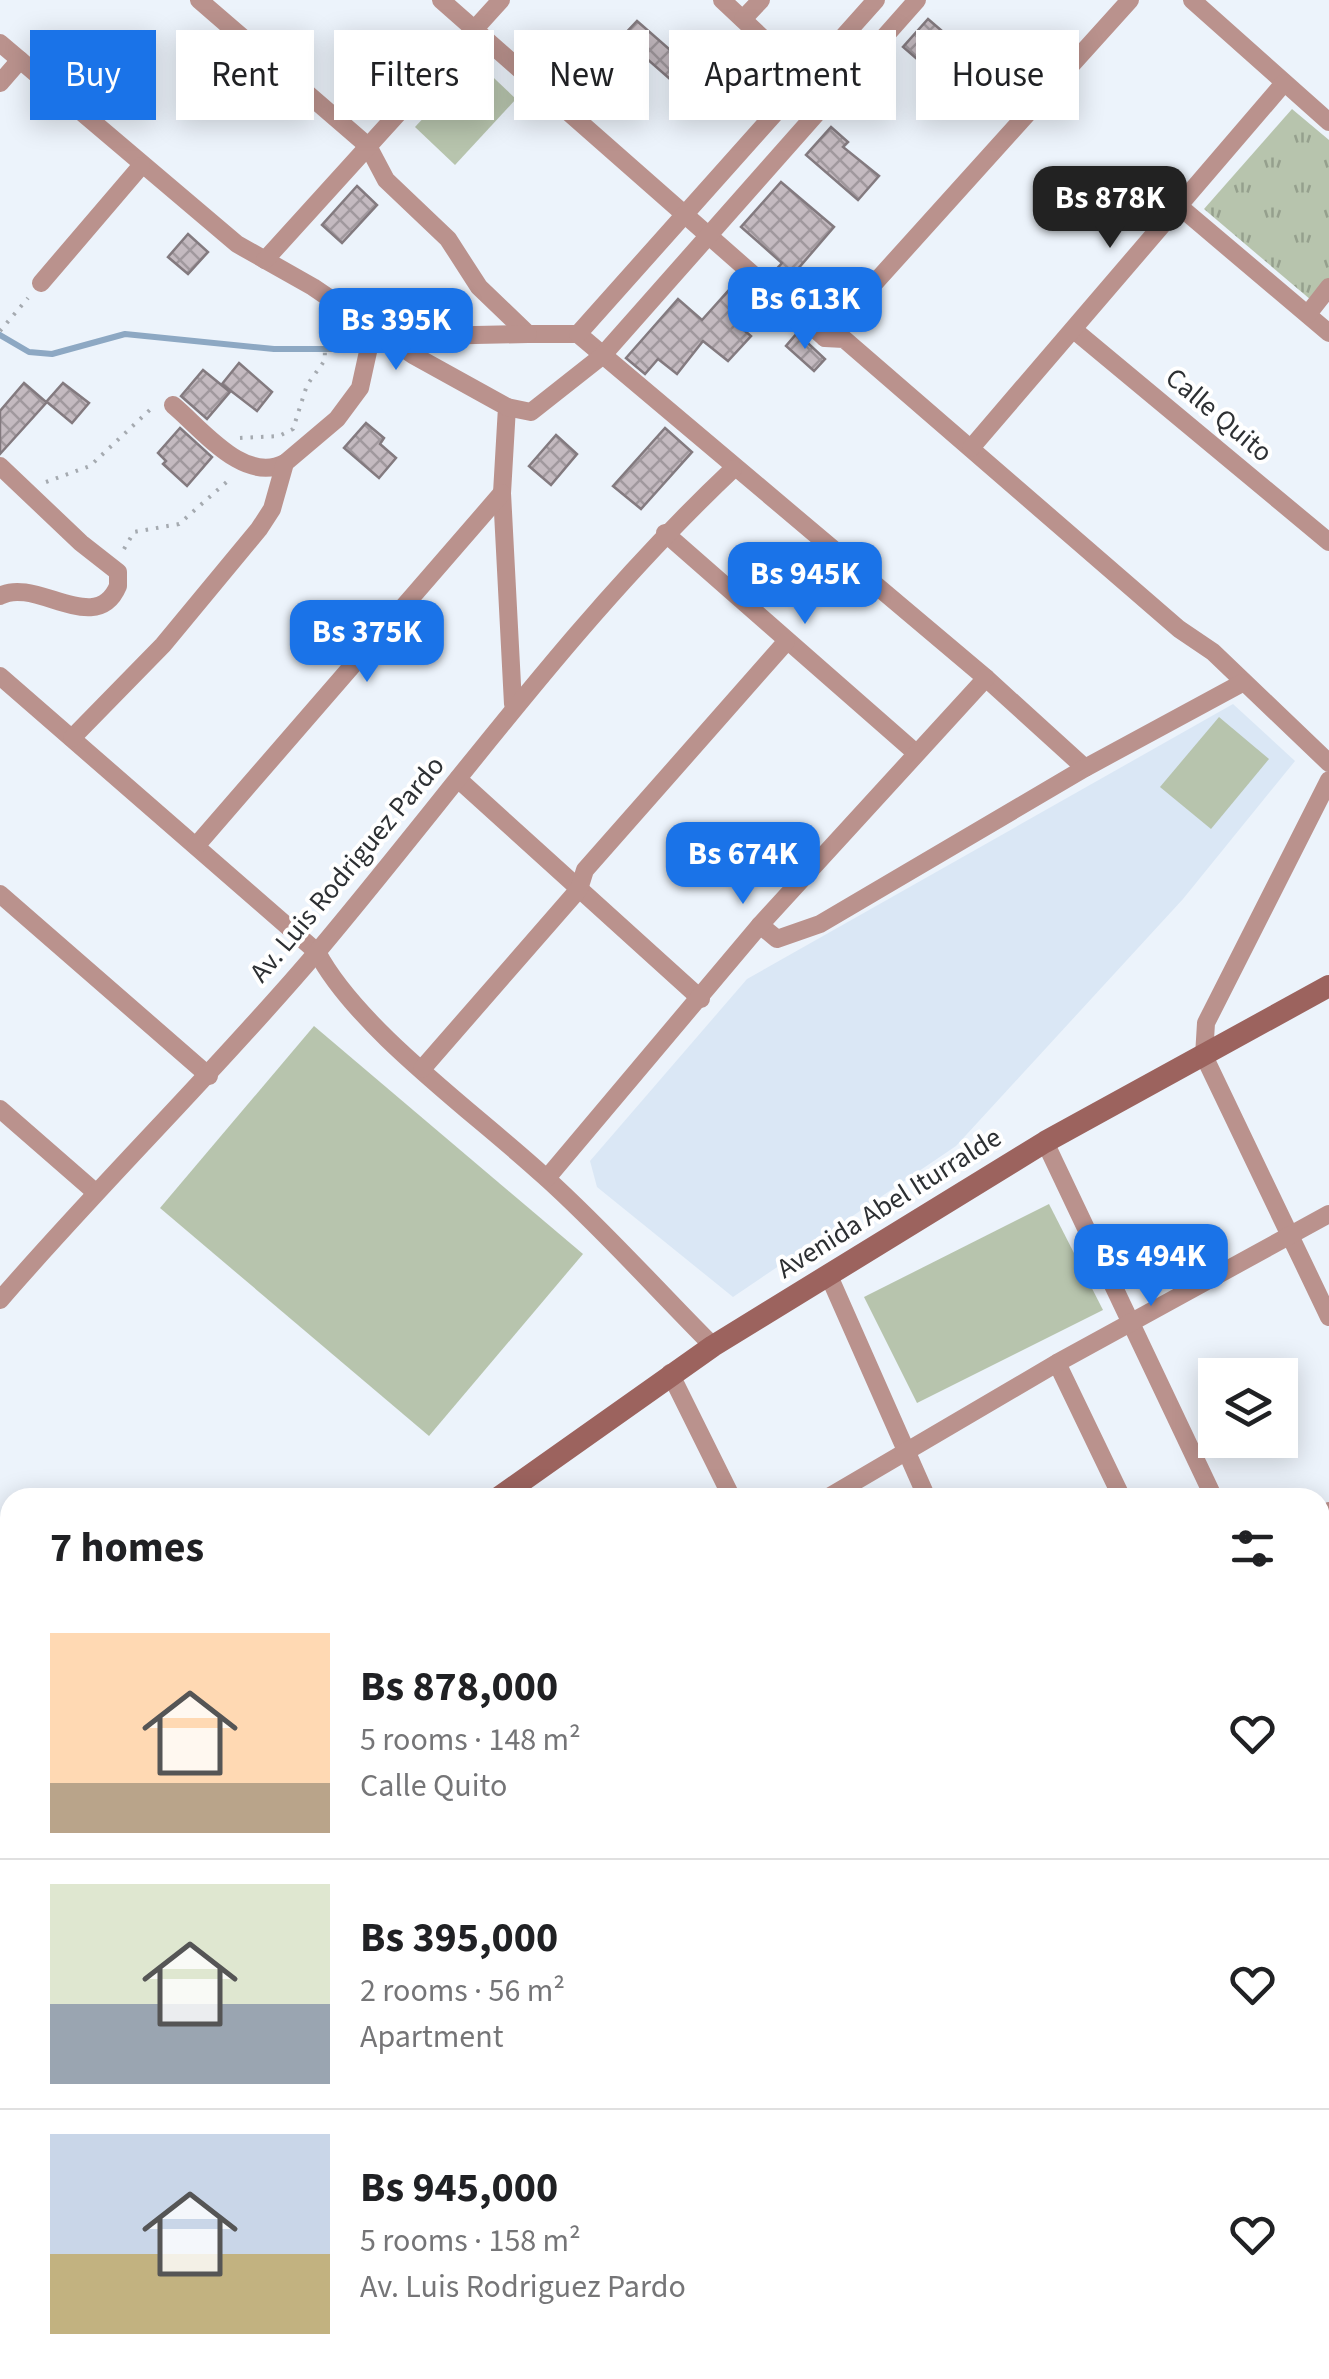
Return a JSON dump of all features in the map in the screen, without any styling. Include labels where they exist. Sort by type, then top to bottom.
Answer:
[{"type":"street","points":[[199,0],[368,146],[386,180],[448,239],[480,287],[528,334]]},
{"type":"street","points":[[441,0],[474,30],[501,0]]},
{"type":"street","points":[[722,0],[755,30]]},
{"type":"street","points":[[743,18],[761,0]]},
{"type":"street","points":[[848,30],[876,0]]},
{"type":"street","points":[[0,44],[236,244],[507,407],[531,412],[602,356],[917,0]]},
{"type":"street","points":[[825,338],[1130,0]]},
{"type":"street","points":[[1192,0],[1329,122]]},
{"type":"street","points":[[494,48],[682,217],[825,338],[844,339],[1180,629],[1213,652],[1329,762]]},
{"type":"street","points":[[0,83],[20,60]]},
{"type":"street","points":[[971,448],[1284,84]]},
{"type":"street","points":[[265,260],[392,120]]},
{"type":"street","points":[[578,334],[767,120]]},
{"type":"street","points":[[42,283],[141,166]]},
{"type":"street","points":[[1179,206],[1329,332]]},
{"type":"street","points":[[1308,314],[1329,286]]},
{"type":"street","points":[[373,329],[428,336],[480,332],[578,334],[732,469],[986,678],[1085,768]]},
{"type":"street","points":[[174,405],[252,468],[272,470],[350,405],[360,388],[373,329]]},
{"type":"street","name":"Calle Quito","points":[[1074,330],[1329,542]]},
{"type":"street","points":[[507,407],[502,493],[513,704]]},
{"type":"street","points":[[72,738],[163,646],[241,552],[272,510],[285,463]]},
{"type":"street","points":[[0,466],[118,572],[118,586],[102,604],[89,608],[16,590],[0,596]]},
{"type":"street","name":"Av. Luis Rodriguez Pardo","points":[[0,1300],[94,1191],[209,1076],[316,952],[458,779],[513,704],[665,533],[732,469]]},
{"type":"street","points":[[196,846],[502,493]]},
{"type":"street","points":[[665,533],[916,753]]},
{"type":"street","points":[[422,1069],[579,890],[585,870],[786,642]]},
{"type":"street","points":[[0,676],[316,952],[331,980],[422,1069],[547,1178],[713,1346]]},
{"type":"street","points":[[547,1178],[701,1000],[760,924],[986,678]]},
{"type":"street","points":[[760,924],[778,939],[820,924],[1085,768],[1242,683]]},
{"type":"street","points":[[458,779],[701,1000]]},
{"type":"street","points":[[1329,780],[1206,1023],[1204,1056],[1293,1234],[1329,1317]]},
{"type":"street","points":[[0,894],[209,1076]]},
{"type":"street","name":"Avenida Abel Iturralde","points":[[515,1488],[670,1373],[713,1346],[1044,1142],[1329,986]]},
{"type":"street","points":[[0,1109],[94,1191]]},
{"type":"street","points":[[1044,1142],[1209,1488]]},
{"type":"street","points":[[845,1488],[1057,1363],[1329,1214]]},
{"type":"street","points":[[829,1276],[923,1488]]},
{"type":"street","points":[[1057,1363],[1117,1488]]},
{"type":"street","points":[[670,1373],[727,1488]]},
{"type":"path","points":[[0,331],[42,283]]},
{"type":"path","points":[[230,434],[262,438],[294,429],[307,384],[324,360],[324,336]]},
{"type":"path","points":[[20,483],[52,481],[90,466],[152,406],[174,405]]},
{"type":"path","points":[[104,561],[126,548],[134,532],[189,518],[215,490],[252,468]]},
{"type":"shaded area","points":[[1233,704],[1295,761],[1183,899],[956,1146],[733,1297],[597,1187],[590,1161],[747,979]]},
{"type":"green space","points":[[494,78],[514,97],[455,165],[415,127],[421,120],[494,120]]},
{"type":"green space","points":[[1292,109],[1329,140],[1329,279],[1311,300],[1204,209]]},
{"type":"green space","points":[[1219,717],[1269,759],[1211,829],[1160,787]]},
{"type":"green space","points":[[314,1026],[583,1254],[429,1436],[160,1208]]},
{"type":"green space","points":[[1049,1204],[1103,1310],[917,1403],[864,1297]]},
{"type":"building","points":[[928,19],[941,30],[918,30]]},
{"type":"building","points":[[637,21],[647,30],[629,30]]},
{"type":"building","points":[[649,32],[669,49],[669,78],[649,61]]},
{"type":"building","points":[[916,32],[916,58],[903,47]]},
{"type":"building","points":[[831,127],[848,142],[843,147],[879,176],[858,200],[806,155]]},
{"type":"building","points":[[781,182],[834,227],[784,285],[772,274],[782,263],[741,227]]},
{"type":"building","points":[[357,186],[377,205],[342,243],[322,225]]},
{"type":"building","points":[[188,234],[208,252],[188,274],[168,257]]},
{"type":"building","points":[[737,281],[767,304],[745,331],[751,336],[728,361],[703,341],[677,374],[658,359],[645,374],[626,358],[678,299],[702,320]]},
{"type":"building","points":[[797,333],[825,359],[814,371],[786,346]]},
{"type":"building","points":[[239,363],[272,392],[257,411],[222,384]]},
{"type":"building","points":[[203,370],[230,392],[207,419],[181,396]]},
{"type":"building","points":[[24,383],[46,402],[63,383],[89,403],[72,423],[47,402],[0,454],[0,411]]},
{"type":"building","points":[[366,423],[384,438],[380,444],[396,458],[379,478],[344,448]]},
{"type":"building","points":[[180,428],[212,457],[187,486],[163,464],[166,461],[158,453]]},
{"type":"building","points":[[665,428],[692,452],[641,509],[613,486]]},
{"type":"building","points":[[556,435],[577,454],[551,485],[529,466]]},
{"type":"waterway","points":[[0,335],[29,352],[52,354],[125,334],[274,349],[359,349]]}]
